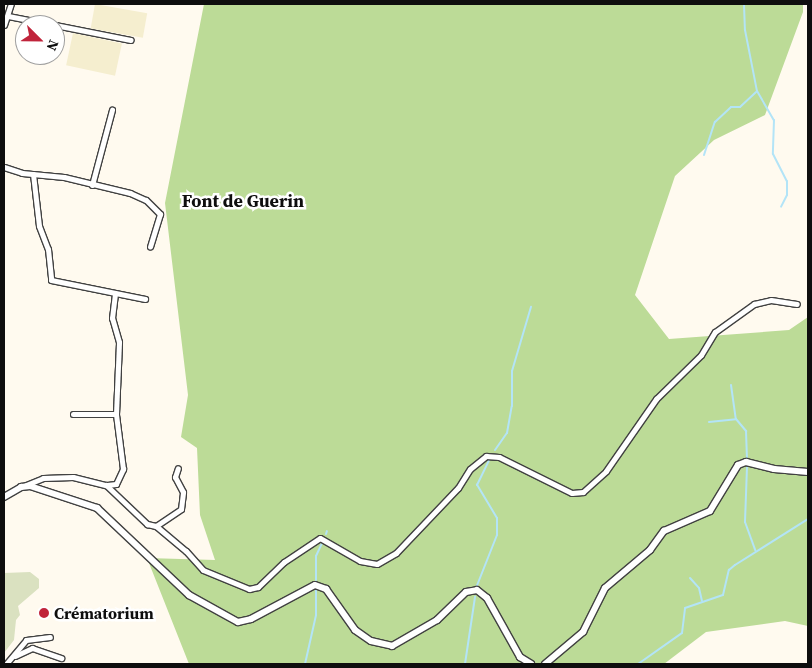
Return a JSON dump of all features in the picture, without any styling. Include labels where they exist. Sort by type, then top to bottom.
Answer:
[{"type":"street","points":[[4,25],[11,4]]},
{"type":"street","points":[[8,16],[15,17]]},
{"type":"street","points":[[65,27],[131,40]]},
{"type":"street","points":[[92,185],[112,110]]},
{"type":"street","points":[[4,167],[33,174],[64,177],[137,195],[158,210],[160,221],[150,246]]},
{"type":"street","points":[[33,174],[41,236],[49,252],[50,278],[59,283],[145,299]]},
{"type":"street","points":[[4,497],[43,478],[73,477],[106,485],[115,485],[122,476],[116,414],[119,342],[112,318],[115,293]]},
{"type":"street","points":[[106,485],[147,524],[156,526],[203,570],[249,590],[258,587],[284,562],[320,538],[365,563],[381,563],[406,543],[436,507],[458,488],[470,469],[486,456],[499,457],[572,493],[583,492],[610,466],[623,442],[650,406],[701,355],[715,332],[754,304],[764,300],[797,304]]},
{"type":"street","points":[[73,414],[116,414]]},
{"type":"street","points":[[545,664],[583,632],[606,588],[650,550],[664,531],[710,511],[738,465],[746,462],[774,469],[808,472]]},
{"type":"street","points":[[156,526],[182,507],[183,492],[175,481],[178,468]]},
{"type":"street","points":[[26,486],[76,499],[101,511],[189,595],[235,621],[251,619],[315,585],[326,589],[355,630],[371,641],[392,646],[437,620],[466,592],[477,590],[487,598],[520,657],[531,664]]},
{"type":"street","points":[[6,664],[28,639],[50,637]]},
{"type":"street","points":[[12,658],[32,648],[61,658]]},
{"type":"shaded area","points":[[95,4],[147,13],[143,38],[91,29]]},
{"type":"shaded area","points":[[73,33],[122,43],[115,76],[66,65]]},
{"type":"green space","points":[[204,4],[803,4],[803,12],[765,115],[714,140],[675,176],[635,295],[669,339],[789,330],[808,317],[808,626],[785,621],[706,632],[664,664],[189,664],[147,558],[215,560],[200,515],[197,448],[181,437],[188,395],[165,203]]},
{"type":"green space","points":[[30,572],[39,579],[39,588],[18,606],[20,615],[16,620],[14,640],[4,653],[4,573]]},
{"type":"waterway","points":[[744,4],[745,30],[757,91],[774,120],[773,154],[787,181],[787,195],[781,207]]},
{"type":"waterway","points":[[704,155],[715,122],[731,107],[740,107],[756,92]]},
{"type":"waterway","points":[[495,450],[507,433],[512,406],[512,371],[531,307]]},
{"type":"waterway","points":[[731,385],[736,419],[746,431],[747,458]]},
{"type":"waterway","points":[[709,422],[736,419]]},
{"type":"waterway","points":[[476,588],[497,535],[497,518],[477,485],[489,460]]},
{"type":"waterway","points":[[747,467],[745,522],[755,550]]},
{"type":"waterway","points":[[638,664],[682,633],[685,608],[723,595],[729,570],[808,519]]},
{"type":"waterway","points":[[316,580],[316,556],[322,543]]},
{"type":"waterway","points":[[690,578],[699,588],[702,601]]},
{"type":"waterway","points":[[305,664],[316,615],[316,590]]},
{"type":"waterway","points":[[465,664],[475,597]]},
{"type":"place","name":"Crématorium","points":[[44,613]]},
{"type":"district","name":"Font de Guerin","points":[[243,201]]}]
